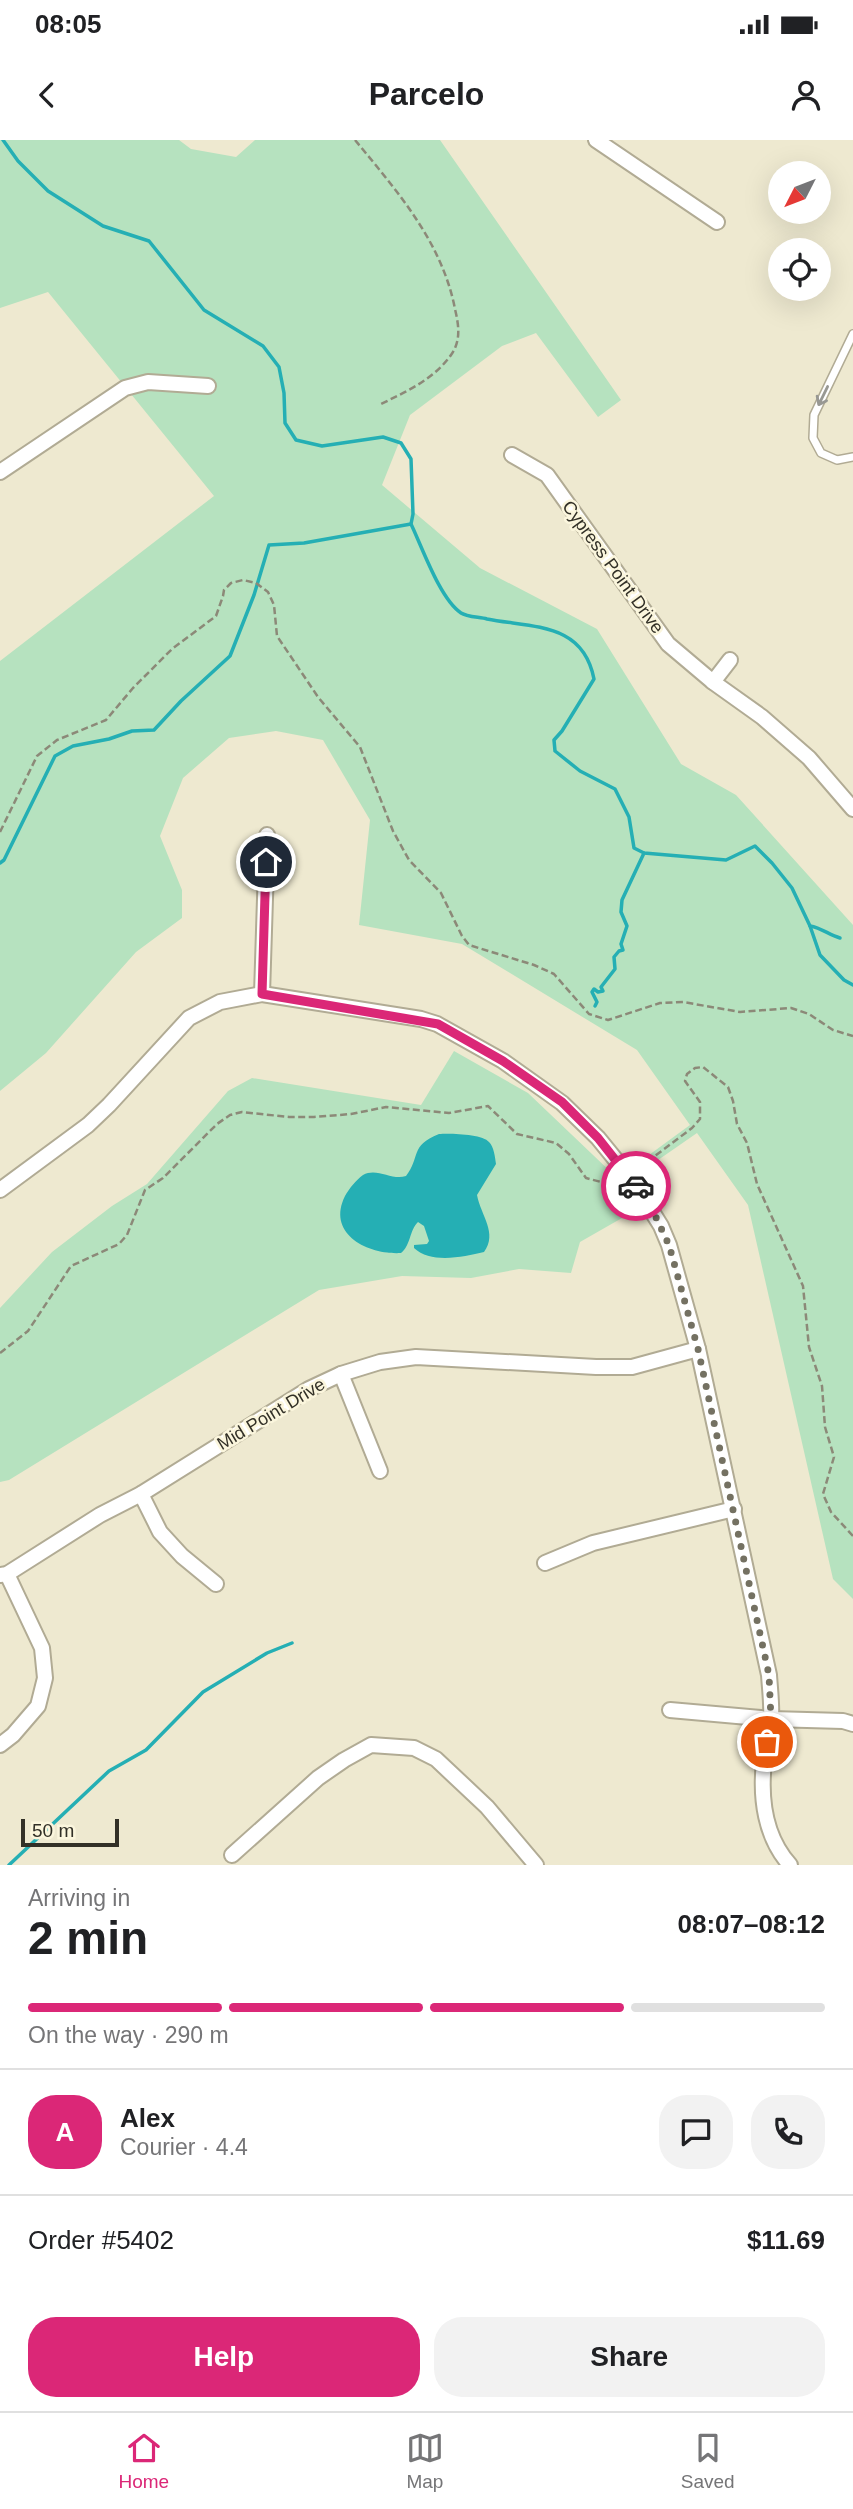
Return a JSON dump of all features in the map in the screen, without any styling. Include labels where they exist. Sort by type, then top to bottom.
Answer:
[{"type":"street","points":[[596,140],[717,222]]},
{"type":"street","points":[[0,472],[90,408],[125,387],[148,382],[208,386]]},
{"type":"street","name":"Cypress Point Drive","points":[[512,455],[547,475],[668,644],[713,682],[762,717],[809,758],[853,809]]},
{"type":"street","points":[[713,682],[730,660]]},
{"type":"street","points":[[262,994],[267,835]]},
{"type":"street","points":[[0,1190],[99,1115],[189,1018],[219,1002],[262,994],[438,1024],[503,1061],[562,1102],[598,1138],[627,1174],[652,1209],[665,1236],[698,1349],[769,1675],[771,1719],[764,1765],[765,1815],[771,1835],[790,1865]]},
{"type":"street","name":"Mid Point Drive","points":[[3,1574],[100,1515],[141,1494],[309,1389],[341,1374],[380,1362],[416,1357],[632,1367],[698,1349]]},
{"type":"street","points":[[341,1374],[380,1471]]},
{"type":"street","points":[[141,1494],[160,1532],[182,1556],[216,1584]]},
{"type":"street","points":[[545,1563],[593,1542],[734,1509]]},
{"type":"street","points":[[0,1745],[13,1735],[38,1706],[45,1678],[42,1647],[3,1574]]},
{"type":"street","points":[[670,1710],[771,1719],[843,1721],[853,1724]]},
{"type":"street","points":[[232,1855],[318,1778],[371,1745],[414,1748],[436,1759],[487,1807],[536,1865]]},
{"type":"lane","points":[[853,334],[814,415],[813,438],[821,453],[837,460],[853,457]]},
{"type":"path","points":[[355,140],[388,180],[432,243],[446,273],[458,321],[459,338],[452,354],[438,370],[415,387],[381,404]]},
{"type":"path","points":[[0,832],[20,786],[37,756],[57,740],[106,720],[172,649],[216,616],[223,590],[231,583],[243,580],[256,583],[268,592],[274,605],[277,636],[318,697],[360,747],[393,831],[410,860],[441,893],[469,945],[554,974],[589,1014],[608,1020],[660,1003],[683,1002],[740,1012],[791,1008],[809,1014],[833,1030],[853,1036]]},
{"type":"path","points":[[0,1353],[28,1331],[71,1265],[119,1244],[127,1235],[145,1190],[163,1178],[216,1124],[230,1115],[242,1112],[314,1117],[351,1114],[386,1107],[449,1113],[488,1107],[517,1134],[556,1143],[569,1154],[586,1178],[601,1182],[637,1169],[692,1128],[700,1119],[701,1102],[685,1081],[687,1074],[695,1068],[704,1067],[728,1087],[737,1124],[747,1143],[757,1184],[803,1286],[809,1347],[822,1386],[825,1427],[834,1457],[823,1494],[831,1511],[853,1536]]},
{"type":"green space","points":[[0,140],[179,140],[191,149],[236,157],[255,140],[440,140],[621,400],[598,417],[536,333],[502,346],[410,415],[382,485],[480,568],[597,629],[681,764],[736,795],[853,925],[853,1599],[833,1579],[748,1205],[697,1133],[622,1185],[636,1210],[580,1242],[571,1273],[519,1269],[471,1278],[402,1276],[319,1290],[9,1480],[0,1482],[0,1308],[52,1252],[112,1206],[147,1184],[228,1091],[252,1078],[421,1105],[454,1051],[528,1093],[614,1175],[638,1163],[690,1125],[637,1050],[462,944],[359,925],[370,820],[323,740],[276,731],[229,738],[183,778],[160,836],[182,890],[182,918],[136,952],[46,1053],[0,1091],[0,661],[214,496],[48,292],[0,308]]},
{"type":"water","points":[[439,1134],[480,1137],[486,1139],[493,1149],[496,1164],[477,1195],[489,1231],[488,1245],[484,1252],[448,1258],[421,1253],[414,1245],[427,1244],[429,1241],[424,1226],[418,1222],[401,1253],[376,1250],[354,1240],[341,1221],[345,1196],[353,1185],[368,1173],[406,1176],[419,1148]]},
{"type":"waterway","points":[[3,140],[18,161],[48,191],[103,226],[149,241],[204,310],[263,346],[279,367],[284,393],[285,423],[296,440],[322,446],[383,437],[401,443],[411,459],[411,524],[439,585],[453,606],[467,615],[554,631],[579,647],[588,660],[594,679],[554,740],[555,751],[580,771],[615,789],[629,817],[634,848],[644,853],[726,860],[755,846],[792,888],[820,955],[844,980],[853,985]]},
{"type":"waterway","points":[[0,863],[4,860],[55,756],[73,746],[132,731],[154,730],[230,656],[254,595],[269,545],[304,543],[411,524]]},
{"type":"waterway","points":[[595,1006],[597,1002],[592,992],[594,989],[603,991],[601,987],[615,969],[614,957],[623,950],[621,944],[627,926],[621,912],[622,900],[644,853]]},
{"type":"waterway","points":[[810,926],[840,938]]},
{"type":"waterway","points":[[9,1865],[109,1771],[146,1750],[203,1692],[267,1653],[292,1643]]},
{"type":"way so far","points":[[636,1186],[652,1209],[669,1245],[698,1349],[769,1675],[771,1719],[767,1742]]},
{"type":"route","points":[[266,862],[262,994],[438,1024],[503,1061],[562,1102],[598,1138],[636,1186]]}]
